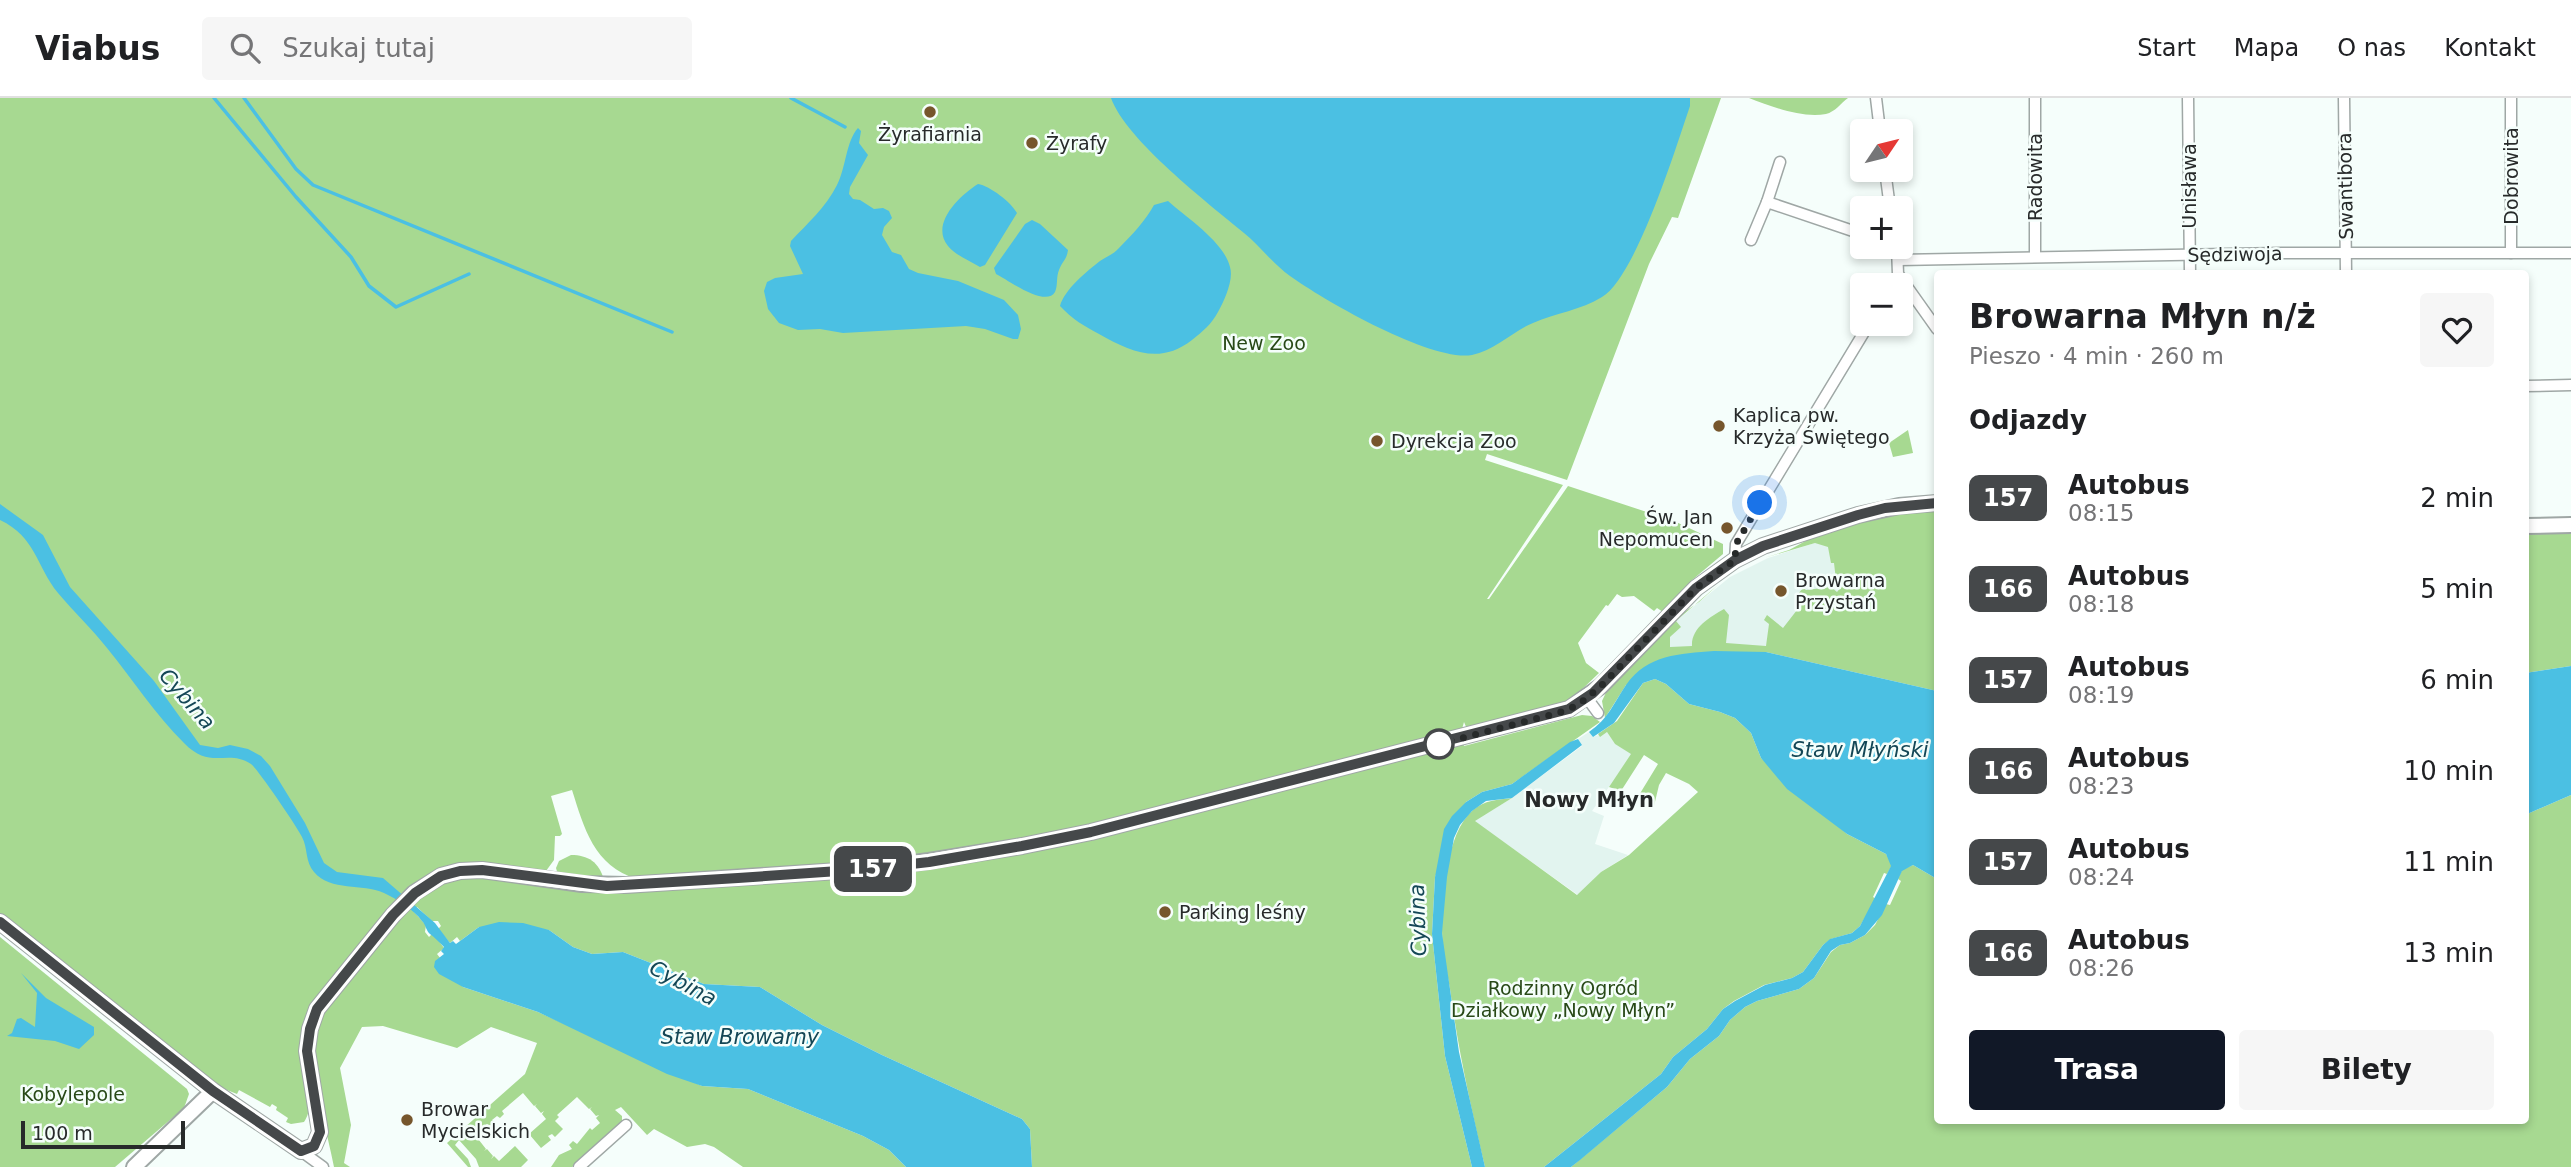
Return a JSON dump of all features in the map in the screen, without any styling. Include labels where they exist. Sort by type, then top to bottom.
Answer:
[{"type":"street","points":[[1876,98],[1879,119]]},
{"type":"street","name":"Radowita","points":[[2035,98],[2035,257]]},
{"type":"street","name":"Unisława","points":[[2188,98],[2190,270]]},
{"type":"street","name":"Swantibora","points":[[2344,98],[2346,270]]},
{"type":"street","name":"Dobrowita","points":[[2511,98],[2511,253]]},
{"type":"street","points":[[1751,240],[1780,162]]},
{"type":"street","points":[[1767,202],[1850,230]]},
{"type":"street","name":"Sędziwoja","points":[[1898,260],[2571,253]]},
{"type":"street","points":[[1898,260],[1898,273]]},
{"type":"street","points":[[1913,295],[1934,325]]},
{"type":"street","points":[[1735,560],[1736,544],[1743,531],[1861,336]]},
{"type":"street","points":[[2529,386],[2571,385]]},
{"type":"street","points":[[301,1151],[314,1146],[320,1132],[307,1051],[310,1029],[317,1009],[393,915],[415,893],[441,876],[460,871],[482,870],[582,884],[626,886],[868,869],[954,858],[1061,839],[1143,819],[1558,713],[1587,698],[1696,588],[1735,560],[1763,546],[1858,515],[1885,508],[1934,503]]},
{"type":"street","points":[[2529,526],[2571,526]]},
{"type":"street","points":[[1587,698],[1598,713]]},
{"type":"street","points":[[0,922],[213,1091],[323,1167]]},
{"type":"street","points":[[134,1167],[213,1091]]},
{"type":"street","points":[[579,1167],[626,1125]]},
{"type":"shaded area","points":[[1827,539],[1934,690],[1766,652],[1670,649],[1670,637],[1680,627],[1676,621],[1730,577],[1768,558]]},
{"type":"shaded area","points":[[1589,732],[1593,737],[1607,732],[1615,744],[1632,754],[1592,811],[1604,816],[1595,844],[1628,855],[1601,872],[1578,895],[1474,821],[1512,798],[1582,746],[1578,739]]},
{"type":"green space","name":"New Zoo","points":[[0,98],[1721,98],[1678,218],[1672,217],[1649,264],[1567,480],[1487,454],[1485,460],[1563,485],[1487,599],[1568,486],[1674,521],[1723,544],[1723,554],[1691,581],[1663,612],[1657,608],[1654,611],[1634,596],[1622,597],[1617,594],[1578,643],[1586,663],[1599,673],[1573,698],[1566,701],[1467,729],[1464,722],[1462,729],[1414,741],[1415,744],[1039,838],[869,864],[637,879],[610,865],[601,855],[581,818],[572,790],[551,796],[562,834],[555,836],[554,860],[546,871],[470,863],[455,865],[428,875],[408,890],[317,997],[308,1014],[300,1045],[309,1095],[308,1114],[304,1122],[291,1124],[286,1122],[288,1118],[272,1104],[270,1107],[239,1090],[237,1094],[217,1086],[0,916]]},
{"type":"green space","points":[[1749,98],[1848,98],[1826,114],[1807,115]]},
{"type":"green space","points":[[1908,430],[1913,453],[1893,457],[1889,443]]},
{"type":"green space","points":[[1934,508],[1934,690],[1766,652],[1626,685],[1605,718],[1602,701],[1610,684],[1674,619],[1695,605],[1676,621],[1681,627],[1670,637],[1670,647],[1692,646],[1698,628],[1724,609],[1729,615],[1726,643],[1766,646],[1769,624],[1764,620],[1767,615],[1783,628],[1804,601],[1797,595],[1803,588],[1806,590],[1831,587],[1837,592],[1843,585],[1836,580],[1828,547],[1815,543],[1764,558],[1789,550],[1813,537],[1875,516]]},
{"type":"green space","points":[[2529,531],[2571,531],[2571,666],[2529,672]]},
{"type":"green space","name":"Rodzinny Ogród Działkowy „Nowy Młyn”","points":[[1655,679],[1666,684],[1689,704],[1735,718],[1751,733],[1761,758],[1847,834],[1886,854],[1892,865],[1887,874],[1884,873],[1873,897],[1876,899],[1860,926],[1852,933],[1831,939],[1823,945],[1803,972],[1792,978],[1764,985],[1723,1009],[1707,1029],[1673,1057],[1661,1074],[1544,1167],[1485,1167],[1461,1056],[1443,946],[1443,901],[1451,849],[1464,820],[1473,810],[1487,802],[1512,798],[1475,821],[1577,895],[1601,872],[1629,855],[1698,792],[1689,784],[1666,773],[1659,785],[1654,806],[1648,808],[1636,800],[1658,764],[1644,755],[1621,791],[1609,787],[1631,754],[1615,744],[1607,732],[1600,737],[1598,734],[1617,721],[1643,683]]},
{"type":"green space","points":[[1582,715],[1592,716],[1600,722],[1512,784],[1482,792],[1466,802],[1435,877],[1432,934],[1445,1056],[1472,1167],[1032,1167],[1030,1129],[1022,1119],[822,1025],[760,987],[704,984],[623,952],[592,954],[573,947],[549,930],[479,927],[460,941],[457,937],[450,943],[438,929],[441,926],[438,921],[432,921],[417,907],[414,912],[426,925],[425,932],[429,937],[433,933],[444,948],[437,954],[463,987],[538,1012],[702,1086],[748,1089],[863,1136],[889,1150],[906,1167],[743,1167],[705,1144],[687,1147],[654,1129],[647,1135],[621,1107],[615,1110],[622,1116],[622,1123],[572,1167],[551,1167],[559,1155],[572,1149],[569,1145],[573,1141],[577,1144],[590,1128],[592,1130],[600,1123],[596,1118],[599,1115],[596,1116],[590,1109],[592,1107],[589,1109],[577,1097],[557,1115],[559,1117],[555,1121],[563,1129],[555,1137],[552,1134],[548,1136],[551,1140],[541,1148],[529,1134],[546,1119],[542,1114],[544,1111],[541,1113],[535,1106],[537,1104],[534,1106],[523,1093],[502,1111],[504,1114],[500,1118],[497,1116],[490,1126],[487,1124],[475,1135],[486,1149],[484,1151],[487,1149],[493,1156],[491,1159],[494,1156],[499,1161],[515,1146],[528,1160],[521,1167],[479,1167],[476,1159],[459,1140],[455,1145],[468,1159],[471,1167],[468,1167],[447,1143],[525,1074],[537,1043],[491,1027],[457,1048],[383,1026],[362,1027],[340,1068],[351,1125],[344,1163],[350,1167],[334,1167],[315,1065],[320,1025],[328,1006],[394,924],[417,900],[436,886],[459,878],[488,877],[578,889],[871,874],[1463,743],[1464,746]]},
{"type":"green space","points":[[2571,795],[2571,1167],[1571,1167],[1667,1087],[1690,1059],[1719,1036],[1730,1020],[1745,1007],[1799,989],[1814,978],[1831,952],[1840,945],[1865,935],[1875,925],[1886,904],[1890,905],[1901,881],[1898,879],[1902,870],[1913,865],[1934,877],[1934,1124],[2529,1124],[2529,813]]},
{"type":"green space","points":[[571,855],[583,856],[592,861],[599,868],[604,880],[558,875],[556,868],[559,861]]},
{"type":"green space","name":"Kobylepole","points":[[0,937],[187,1089],[189,1094],[184,1108],[115,1167],[0,1167]]},
{"type":"water","points":[[1111,98],[1690,98],[1690,106],[1641,239],[1615,285],[1602,297],[1533,323],[1480,353],[1454,355],[1406,340],[1379,328],[1290,276],[1150,151],[1133,133]]},
{"type":"water","points":[[858,128],[861,131],[859,143],[868,155],[850,187],[849,194],[853,199],[860,200],[874,209],[883,208],[889,211],[892,218],[884,227],[882,235],[892,252],[901,255],[909,269],[918,273],[958,281],[1004,300],[1018,315],[1021,329],[1018,339],[966,326],[843,333],[820,329],[798,330],[779,323],[768,309],[764,291],[767,282],[775,278],[803,274],[790,246],[791,241],[833,193],[851,140]]},
{"type":"water","points":[[978,184],[1000,195],[1017,213],[985,265],[980,267],[948,246],[942,229],[955,203]]},
{"type":"water","points":[[1168,201],[1213,240],[1226,258],[1231,278],[1213,321],[1203,331],[1180,348],[1157,354],[1146,353],[1123,346],[1094,331],[1060,306],[1077,281],[1117,250],[1138,228],[1154,205]]},
{"type":"water","points":[[1032,220],[1068,250],[1058,273],[1055,292],[1050,296],[1044,297],[1027,291],[996,274],[994,268],[1025,224]]},
{"type":"water","name":"Staw Browarny","points":[[0,504],[43,535],[70,587],[154,681],[200,745],[218,748],[230,745],[248,749],[261,756],[305,823],[324,863],[337,872],[383,878],[435,923],[450,943],[453,941],[456,944],[479,927],[499,922],[523,923],[549,930],[573,947],[592,954],[623,952],[704,984],[760,987],[822,1025],[1022,1119],[1030,1129],[1032,1167],[906,1167],[889,1150],[863,1136],[748,1089],[702,1086],[667,1074],[538,1012],[463,987],[439,974],[434,967],[435,961],[444,954],[441,951],[444,947],[429,933],[414,912],[384,893],[338,885],[321,878],[311,868],[299,831],[251,764],[234,758],[202,756],[173,732],[101,641],[58,593],[28,543],[12,527],[0,520]]},
{"type":"water","name":"Staw Młyński","points":[[1766,652],[1934,690],[1934,877],[1913,865],[1902,871],[1882,915],[1865,935],[1831,951],[1814,978],[1799,989],[1745,1007],[1730,1020],[1719,1036],[1690,1059],[1667,1087],[1580,1160],[1571,1167],[1544,1167],[1661,1074],[1673,1057],[1707,1029],[1723,1009],[1765,985],[1792,978],[1803,972],[1830,939],[1852,933],[1860,926],[1891,866],[1886,854],[1847,834],[1787,789],[1761,758],[1751,733],[1735,718],[1689,704],[1666,684],[1655,679],[1643,683],[1614,723],[1593,737],[1589,732],[1606,716],[1626,685],[1644,667],[1665,657],[1689,653]]},
{"type":"water","points":[[2571,666],[2571,795],[2529,813],[2529,672]]},
{"type":"water","points":[[1578,739],[1582,745],[1512,798],[1486,801],[1472,811],[1460,825],[1454,838],[1442,933],[1459,1052],[1485,1167],[1472,1167],[1445,1056],[1432,934],[1435,877],[1444,829],[1466,802],[1482,792],[1512,784]]},
{"type":"water","points":[[21,973],[46,998],[94,1027],[94,1035],[79,1049],[55,1041],[7,1036],[12,1033],[17,1019],[21,1018],[35,1027],[37,993]]},
{"type":"waterway","points":[[214,98],[296,197],[351,257],[369,286],[396,307],[469,274]]},
{"type":"waterway","points":[[244,98],[296,169],[313,185],[672,332]]},
{"type":"waterway","points":[[791,98],[845,127]]},
{"type":"bus line","name":"157","points":[[0,922],[213,1091],[301,1151],[314,1146],[320,1132],[307,1051],[310,1029],[317,1009],[393,915],[415,893],[441,876],[460,871],[482,870],[582,884],[643,885],[929,862],[1091,832],[1569,709],[1593,693],[1696,588],[1735,560],[1763,546],[1858,515],[1885,508],[1934,503]]},
{"type":"place","name":"Żyrafiarnia","points":[[930,112]]},
{"type":"place","name":"Żyrafy","points":[[1032,143]]},
{"type":"place","name":"Kaplica pw. Krzyża Świętego","points":[[1719,426]]},
{"type":"place","name":"Dyrekcja Zoo","points":[[1377,441]]},
{"type":"place","name":"Św. Jan Nepomucen","points":[[1727,528]]},
{"type":"place","name":"Browarna Przystań","points":[[1781,591]]},
{"type":"place","name":"Parking leśny","points":[[1165,912]]},
{"type":"place","name":"Browar Mycielskich","points":[[407,1120]]},
{"type":"district","name":"Nowy Młyn","points":[[1589,800]]},
{"type":"route","points":[[1439,744],[1558,713],[1578,705],[1601,686],[1696,588],[1735,560],[1736,544],[1760,503]]},
{"type":"water label","name":"Cybina","points":[[187,699]]},
{"type":"water label","name":"Cybina","points":[[1418,920]]},
{"type":"water label","name":"Cybina","points":[[683,983]]}]
